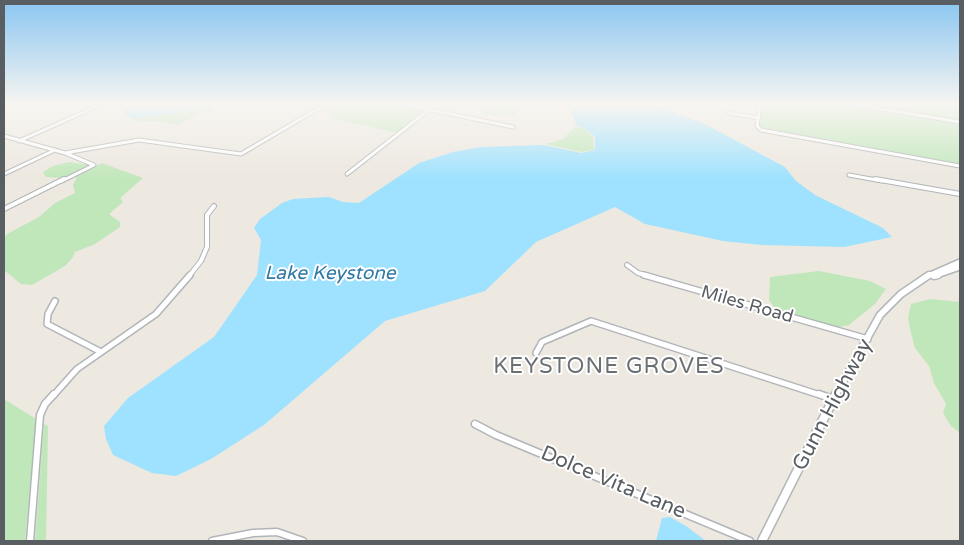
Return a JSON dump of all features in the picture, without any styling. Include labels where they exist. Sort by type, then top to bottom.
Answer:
[{"type":"main road","name":"Gunn Highway","points":[[762,541],[833,399],[868,339],[880,314],[890,303],[918,282],[932,273],[960,262]]},
{"type":"main road","name":"Gunn Highway","points":[[918,282],[960,267]]},
{"type":"street","points":[[19,140],[43,129]]},
{"type":"street","points":[[65,153],[139,140],[242,154],[283,129]]},
{"type":"street","points":[[346,174],[404,129]]},
{"type":"street","points":[[760,129],[960,166]]},
{"type":"street","points":[[4,136],[65,153],[94,165],[4,209]]},
{"type":"street","points":[[4,174],[55,150]]},
{"type":"street","points":[[848,175],[960,194]]},
{"type":"street","points":[[30,541],[40,415],[45,404],[64,382],[101,352],[129,335],[156,314],[201,261],[207,247],[207,216],[214,206]]},
{"type":"street","name":"Miles Road","points":[[628,265],[638,274],[868,339]]},
{"type":"street","points":[[55,301],[48,314],[47,324],[101,352]]},
{"type":"street","points":[[536,354],[542,342],[591,321],[833,399]]},
{"type":"street","name":"Dolce Vita Lane","points":[[476,424],[496,435],[500,435],[750,541]]},
{"type":"street","points":[[212,541],[253,533],[277,532],[303,541]]},
{"type":"green space","points":[[382,129],[402,129],[398,133]]},
{"type":"green space","points":[[573,129],[585,129],[593,137],[594,150],[581,152],[546,144],[563,139]]},
{"type":"green space","points":[[764,129],[960,129],[960,166]]},
{"type":"green space","points":[[69,162],[90,165],[64,178],[46,177],[43,172],[53,166]]},
{"type":"green space","points":[[102,163],[143,178],[120,198],[123,202],[109,214],[120,222],[120,227],[95,244],[75,252],[65,266],[32,285],[21,284],[4,270],[4,239],[7,234],[39,217],[55,203],[75,193],[73,185],[77,177],[70,178]]},
{"type":"green space","points":[[819,271],[870,281],[886,289],[875,304],[849,325],[838,327],[776,310],[769,300],[770,277]]},
{"type":"green space","points":[[930,299],[960,302],[960,433],[951,426],[943,413],[946,404],[934,383],[929,366],[915,348],[911,333],[908,318],[911,304]]},
{"type":"green space","points":[[4,399],[36,419],[25,541],[4,541]]},
{"type":"green space","points":[[44,424],[48,426],[46,541],[35,541]]},
{"type":"water","name":"Lake Keystone","points":[[715,129],[785,167],[796,181],[815,195],[883,228],[892,237],[844,247],[762,245],[723,241],[645,224],[615,207],[536,242],[485,291],[385,321],[264,425],[211,459],[176,476],[152,473],[113,455],[106,439],[104,426],[128,398],[214,337],[257,275],[261,240],[254,228],[260,219],[282,203],[293,199],[329,197],[343,202],[359,203],[419,163],[453,152],[481,147],[544,145],[581,153],[595,150],[595,137],[587,130]]},
{"type":"water","points":[[670,517],[706,541],[656,541],[662,518]]},
{"type":"district","name":"KEYSTONE GROVES","points":[[609,367]]}]
